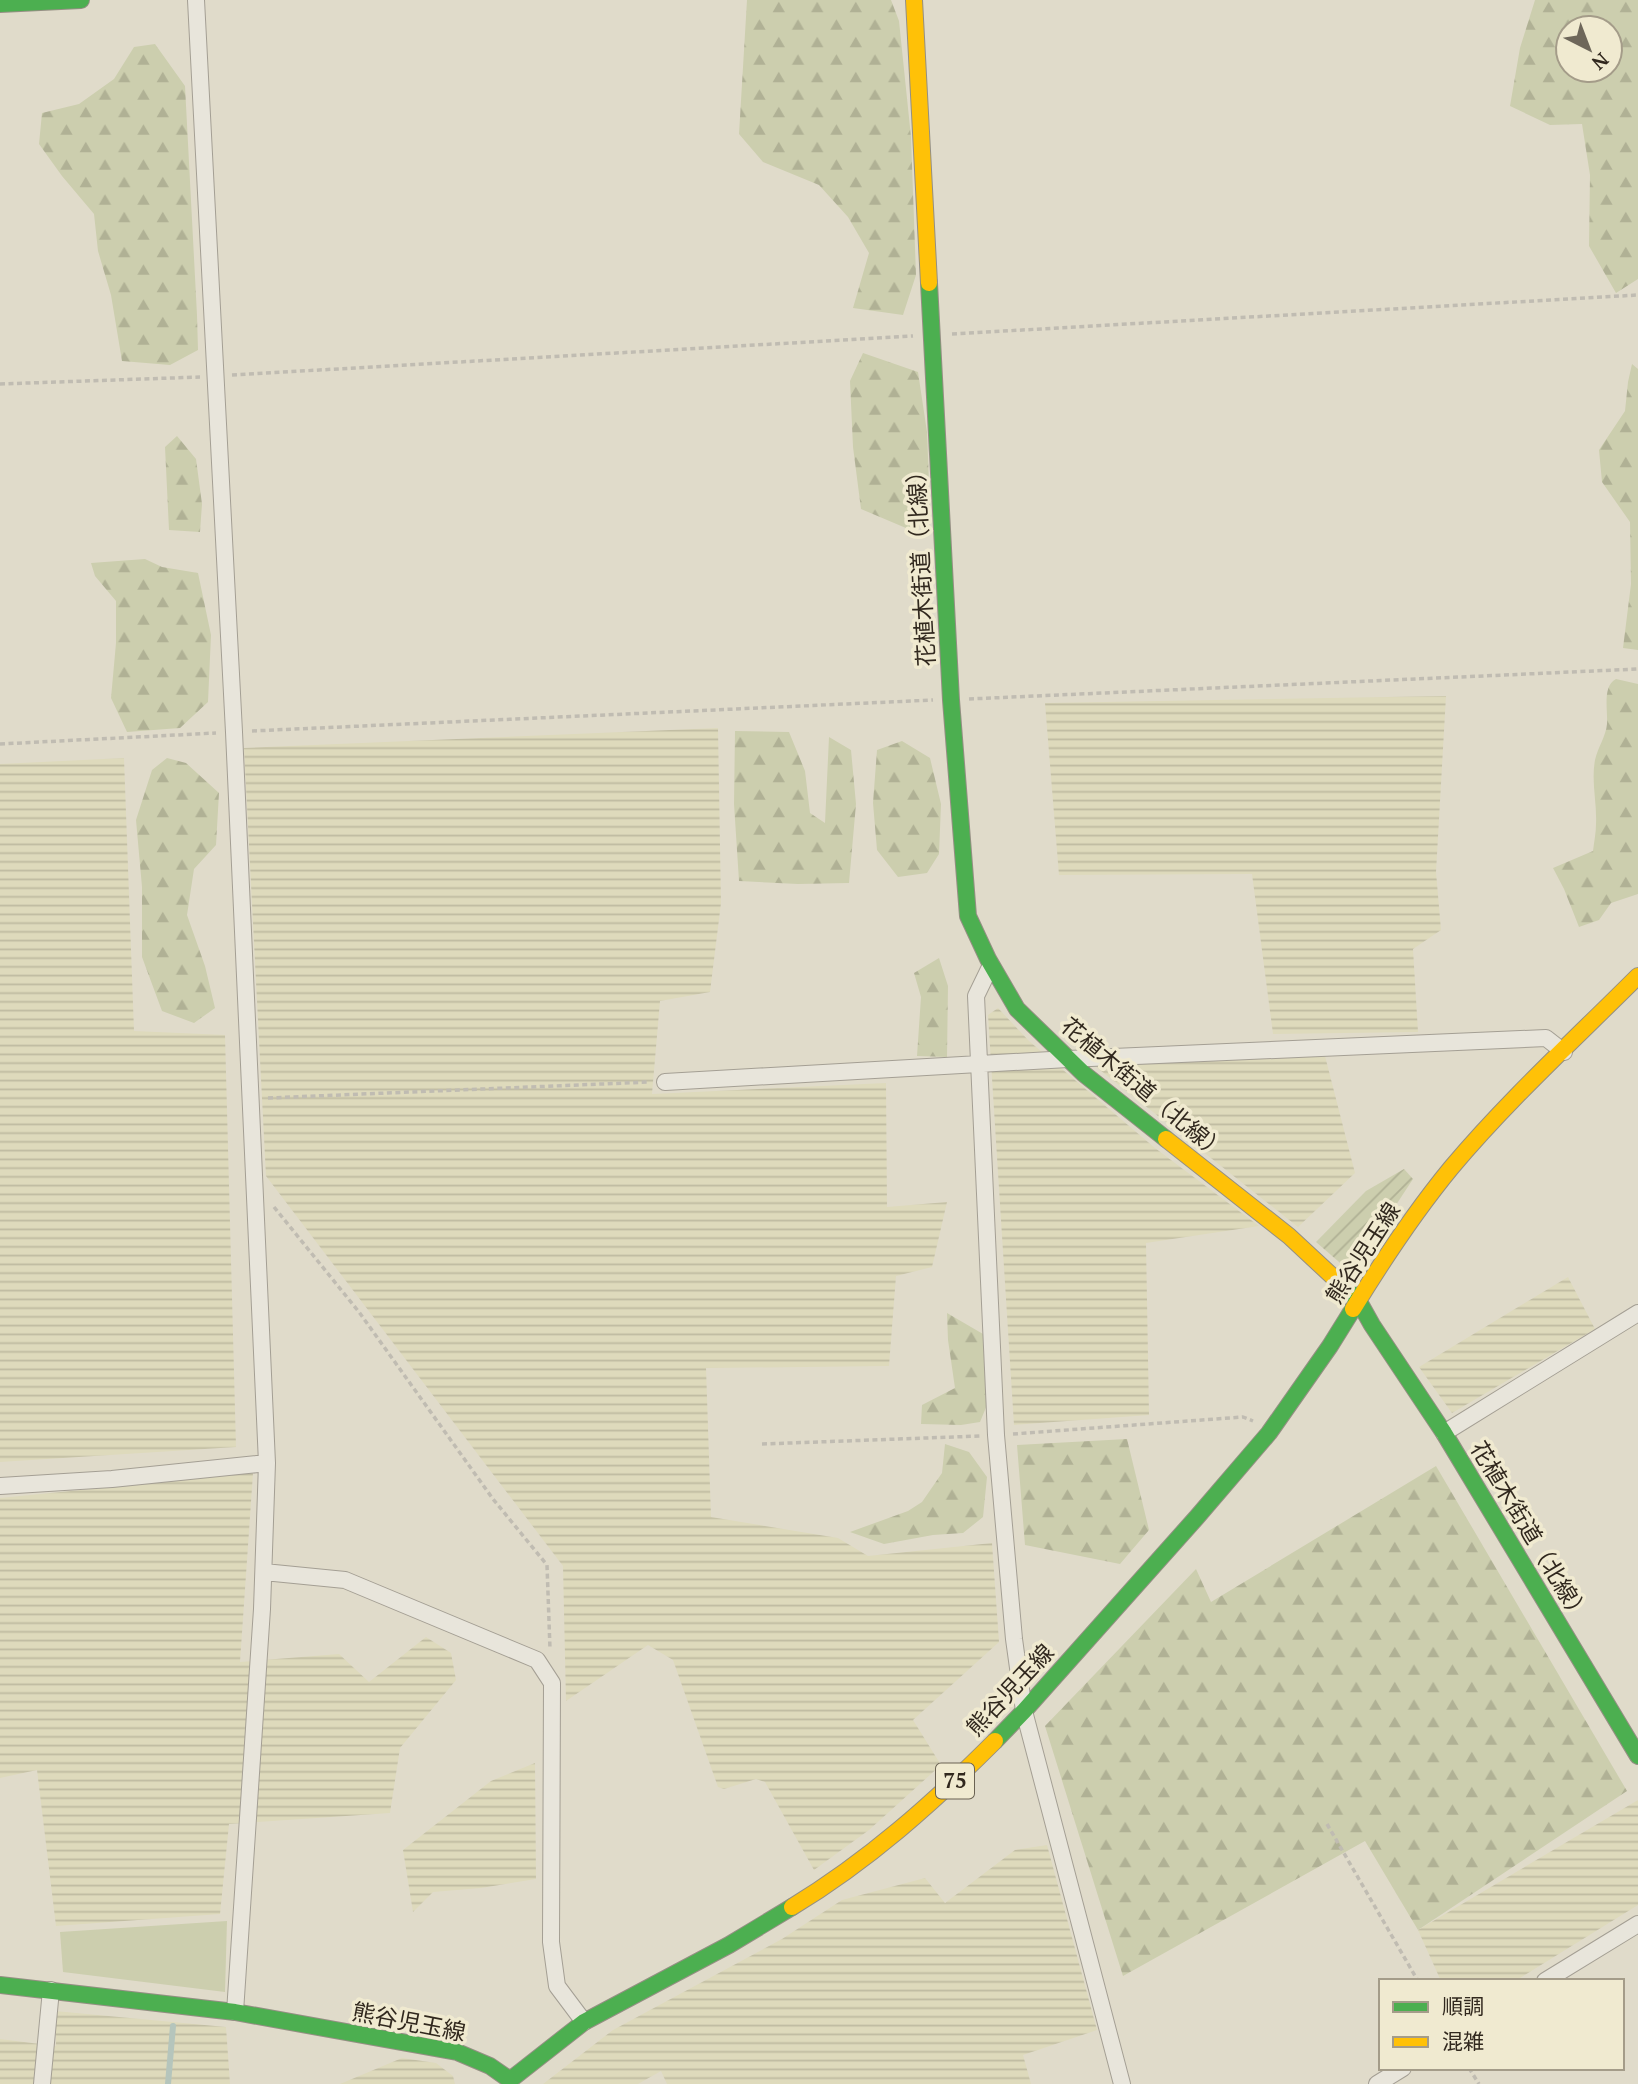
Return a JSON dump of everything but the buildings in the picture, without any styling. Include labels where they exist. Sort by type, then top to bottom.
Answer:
[{"type":"main road","points":[[0,4],[81,0]]},
{"type":"main road","name":"花植木街道（北線）","points":[[914,0],[951,700],[968,916],[991,965],[1017,1009],[1083,1074],[1289,1236],[1358,1300],[1444,1433],[1638,1756]]},
{"type":"main road","name":"熊谷児玉線","points":[[0,1984],[235,2012],[457,2052],[490,2066],[508,2082],[584,2022],[771,1921],[836,1879],[886,1842],[934,1801],[1024,1712],[1269,1433],[1330,1346],[1399,1234],[1451,1167],[1497,1117],[1638,976]]},
{"type":"street","points":[[195,0],[234,732],[267,1463],[264,1572],[235,2012]]},
{"type":"street","points":[[991,965],[976,996],[996,1436],[1014,1639],[1024,1712],[1122,2084]]},
{"type":"street","points":[[665,1082],[1068,1059],[1546,1038],[1563,1052]]},
{"type":"street","points":[[1444,1433],[1638,1312]]},
{"type":"street","points":[[0,1486],[112,1479],[267,1463]]},
{"type":"street","points":[[264,1572],[345,1580],[537,1660],[552,1683],[551,1942],[557,1986],[584,2022]]},
{"type":"street","points":[[1548,1979],[1638,1924]]},
{"type":"street","points":[[41,2084],[51,1990]]},
{"type":"street","points":[[1377,2084],[1400,2070]]},
{"type":"path","points":[[0,384],[215,376],[1638,295]]},
{"type":"path","points":[[0,744],[234,732]]},
{"type":"path","points":[[251,1098],[665,1082]]},
{"type":"path","points":[[254,1183],[359,1312],[493,1499],[547,1565],[552,1683]]},
{"type":"path","points":[[762,1444],[996,1436],[1243,1417],[1269,1433]]},
{"type":"path","points":[[1327,1824],[1417,1979]]},
{"type":"shaded area","points":[[1446,696],[1436,872],[1441,930],[1413,949],[1418,1032],[1273,1034],[1252,874],[1059,875],[1045,703]]},
{"type":"shaded area","points":[[718,728],[721,903],[710,992],[660,1001],[652,1094],[886,1083],[887,1207],[947,1202],[932,1267],[896,1276],[889,1366],[706,1368],[711,1517],[838,1538],[868,1556],[992,1543],[999,1642],[913,1720],[941,1765],[869,1830],[814,1870],[765,1782],[756,1779],[724,1789],[718,1787],[673,1660],[648,1645],[566,1701],[563,1566],[266,1176],[244,748]]},
{"type":"shaded area","points":[[124,758],[134,1031],[225,1035],[236,1447],[0,1462],[0,764]]},
{"type":"shaded area","points":[[998,1008],[1029,1041],[1155,1148],[1259,1226],[1146,1243],[1149,1415],[1014,1425],[988,1015]]},
{"type":"shaded area","points":[[1325,1056],[1355,1173],[1298,1227],[1095,1066]]},
{"type":"shaded area","points":[[1568,1277],[1595,1329],[1452,1413],[1419,1367]]},
{"type":"shaded area","points":[[253,1473],[240,1662],[339,1654],[369,1682],[426,1637],[451,1653],[456,1680],[400,1748],[390,1813],[229,1824],[220,1914],[56,1926],[37,1770],[0,1778],[0,1498]]},
{"type":"shaded area","points":[[535,1763],[536,1879],[433,1892],[413,1912],[403,1850],[491,1781]]},
{"type":"shaded area","points":[[1638,1800],[1638,1905],[1518,1979],[1440,1979],[1418,1930]]},
{"type":"shaded area","points":[[1047,1845],[1097,2030],[1023,2055],[1031,2084],[667,2084],[661,2071],[638,2084],[543,2084],[613,2030],[782,1939],[842,1900],[925,1878],[945,1903],[1015,1850]]},
{"type":"shaded area","points":[[55,2011],[226,2027],[230,2084],[0,2084],[0,2039],[56,2046]]},
{"type":"shaded area","points":[[402,2058],[436,2063],[453,2076],[455,2084],[340,2084]]},
{"type":"green space","points":[[747,0],[891,0],[899,21],[911,137],[916,275],[903,315],[853,308],[869,253],[848,217],[819,185],[763,162],[739,134]]},
{"type":"green space","points":[[1535,0],[1638,0],[1638,279],[1616,293],[1589,246],[1590,175],[1582,124],[1550,125],[1510,106],[1520,48]]},
{"type":"green space","points":[[155,44],[185,86],[197,315],[198,350],[170,365],[122,361],[111,295],[98,251],[94,214],[39,144],[42,113],[79,104],[114,79],[134,47]]},
{"type":"green space","points":[[863,353],[918,372],[927,432],[930,507],[913,531],[861,509],[853,447],[850,381]]},
{"type":"green space","points":[[1632,364],[1638,369],[1638,650],[1623,648],[1631,584],[1630,522],[1602,482],[1599,450],[1625,411]]},
{"type":"green space","points":[[177,436],[196,459],[202,504],[200,532],[169,530],[165,447]]},
{"type":"green space","points":[[145,559],[162,567],[198,573],[211,635],[208,702],[180,728],[127,732],[111,698],[116,643],[116,601],[95,576],[91,563]]},
{"type":"green space","points":[[1616,679],[1638,684],[1638,894],[1611,903],[1599,920],[1579,927],[1553,868],[1593,851],[1596,824],[1595,760],[1607,724],[1607,693]]},
{"type":"green space","points":[[735,731],[789,732],[805,771],[810,813],[825,823],[829,737],[851,750],[856,804],[849,883],[739,881],[734,804]]},
{"type":"green space","points":[[902,741],[930,758],[941,804],[939,854],[927,873],[898,877],[877,850],[873,803],[877,750]]},
{"type":"green space","points":[[167,758],[186,763],[219,793],[216,845],[194,869],[187,915],[205,966],[215,1008],[194,1023],[162,1011],[142,957],[142,887],[136,820],[152,770]]},
{"type":"green space","points":[[939,958],[948,986],[947,1057],[917,1056],[921,997],[914,973]]},
{"type":"green space","points":[[1404,1169],[1413,1179],[1360,1260],[1346,1268],[1316,1242],[1366,1191]]},
{"type":"green space","points":[[947,1313],[983,1334],[993,1371],[987,1405],[980,1422],[961,1425],[921,1424],[922,1405],[955,1388]]},
{"type":"green space","points":[[1127,1439],[1149,1530],[1120,1564],[1025,1545],[1017,1445]]},
{"type":"green space","points":[[945,1444],[969,1452],[987,1477],[983,1517],[963,1533],[933,1535],[884,1544],[850,1532],[908,1511],[922,1502],[942,1473]]},
{"type":"green space","points":[[1436,1466],[1627,1791],[1418,1930],[1365,1841],[1123,1976],[1045,1726],[1196,1569],[1211,1602]]},
{"type":"green space","points":[[227,1921],[225,1992],[63,1972],[60,1932]]},
{"type":"waterway","points":[[168,2084],[173,2026]]},
{"type":"traffic: fast","points":[[0,4],[81,0]]},
{"type":"traffic: fast","points":[[929,283],[951,700],[968,916],[988,959],[1017,1009],[1084,1074],[1166,1139]]},
{"type":"traffic: fast","points":[[1346,1289],[1358,1300],[1444,1433],[1638,1756]]},
{"type":"traffic: fast","points":[[995,1741],[1269,1433],[1353,1309]]},
{"type":"traffic: fast","points":[[0,1985],[235,2012],[457,2052],[490,2066],[510,2080],[584,2022],[729,1945],[792,1907]]},
{"type":"traffic: slow","points":[[914,0],[929,283]]},
{"type":"traffic: slow","points":[[1353,1309],[1399,1237],[1451,1168],[1519,1094],[1638,976]]},
{"type":"traffic: slow","points":[[1166,1139],[1289,1236],[1346,1289]]},
{"type":"traffic: slow","points":[[792,1907],[899,1830],[995,1741]]}]
